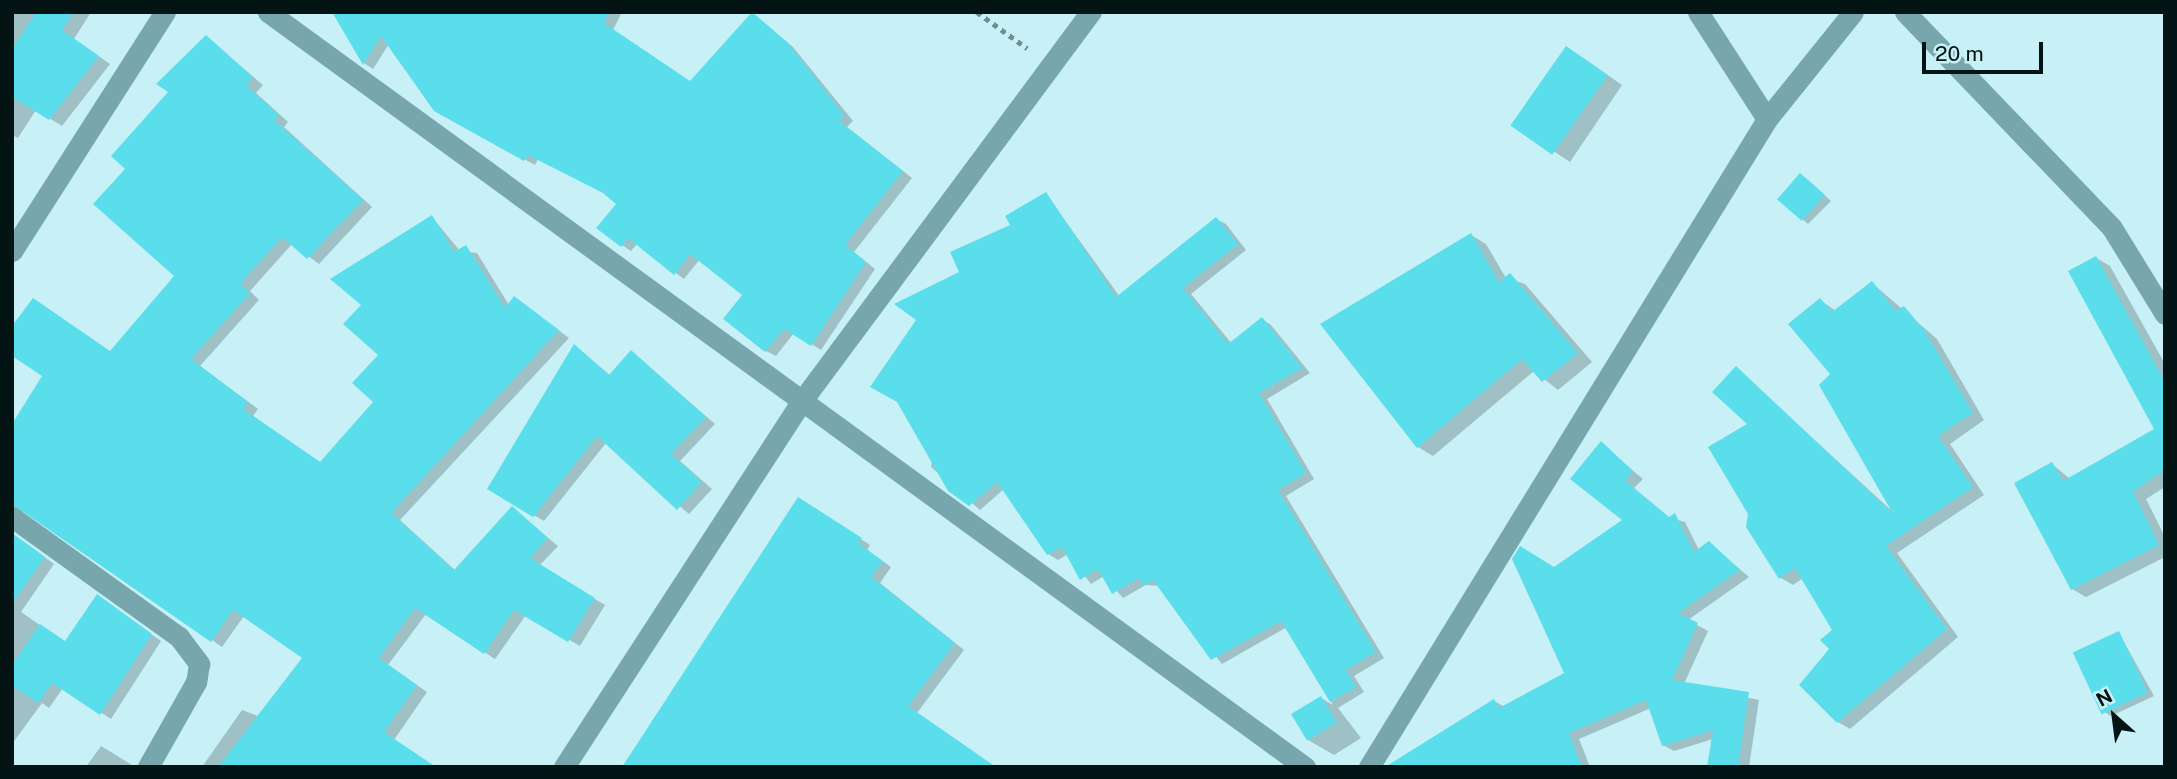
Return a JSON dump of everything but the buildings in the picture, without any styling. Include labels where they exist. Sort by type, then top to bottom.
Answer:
[{"type":"street","points":[[12,251],[165,12]]},
{"type":"street","points":[[268,12],[1305,767]]},
{"type":"street","points":[[564,767],[802,402],[1048,62],[1091,12]]},
{"type":"street","points":[[1698,12],[1767,119]]},
{"type":"street","points":[[1369,767],[1767,119],[1853,12]]},
{"type":"street","points":[[1905,12],[2112,228],[2165,314]]},
{"type":"street","points":[[12,517],[179,637],[199,664],[196,682],[148,767]]},
{"type":"path","points":[[977,12],[1048,62]]}]
